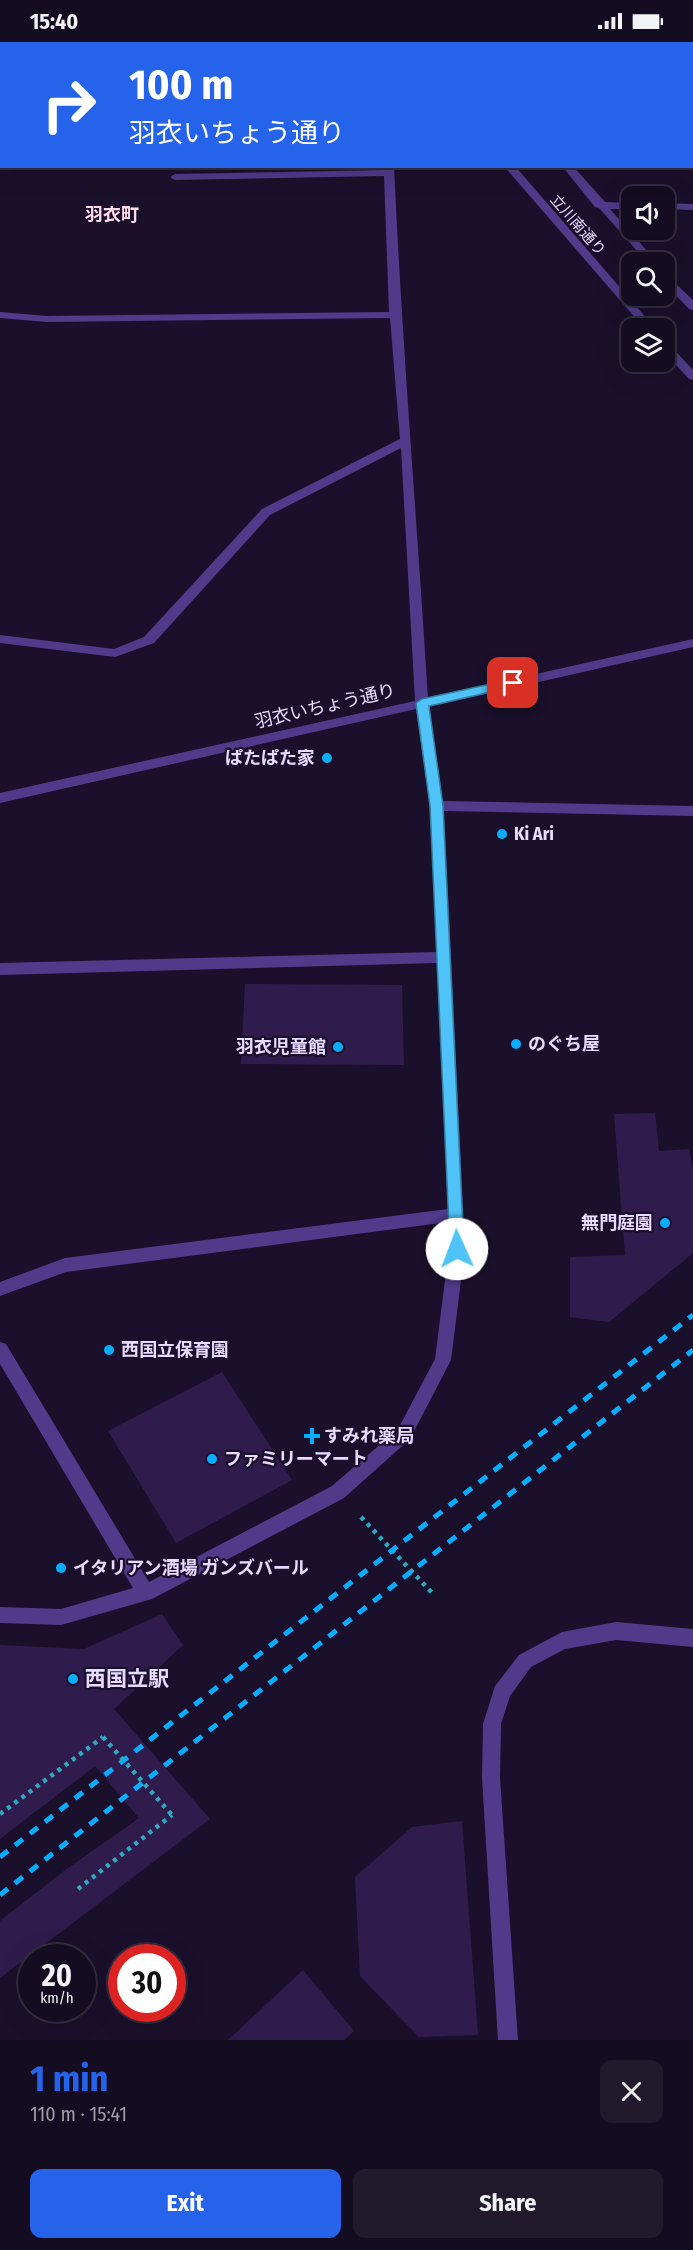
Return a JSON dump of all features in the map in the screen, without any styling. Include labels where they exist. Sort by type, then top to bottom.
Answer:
[{"type":"street","name":"立川南通り","points":[[511,168],[641,318]]},
{"type":"street","name":"立川南通り","points":[[569,168],[643,252]]},
{"type":"street","points":[[0,1615],[61,1617],[146,1593],[338,1492],[404,1434],[443,1360],[457,1249],[437,806],[422,703],[406,441],[395,315],[389,170],[174,177]]},
{"type":"street","points":[[599,205],[621,206]]},
{"type":"street","points":[[675,206],[693,207]]},
{"type":"street","points":[[675,288],[693,307]]},
{"type":"street","points":[[0,315],[47,319],[395,315]]},
{"type":"street","points":[[675,357],[693,377]]},
{"type":"street","points":[[0,639],[115,653],[149,640],[266,512],[406,441]]},
{"type":"street","name":"羽衣いちょう通り","points":[[0,798],[693,643]]},
{"type":"street","points":[[437,806],[693,812]]},
{"type":"street","points":[[0,969],[443,957]]},
{"type":"street","points":[[0,1289],[65,1265],[456,1214]]},
{"type":"street","points":[[0,1349],[146,1593]]},
{"type":"street","points":[[508,2040],[491,1778],[492,1724],[502,1692],[525,1661],[562,1641],[616,1631],[693,1638]]},
{"type":"path","points":[[338,1492],[434,1596]]},
{"type":"path","points":[[0,1814],[103,1737],[172,1815],[78,1889]]},
{"type":"building","points":[[245,984],[402,985],[404,1065],[241,1064]]},
{"type":"building","points":[[655,1113],[659,1151],[689,1149],[693,1170],[693,1253],[609,1322],[570,1317],[570,1257],[625,1255],[614,1114]]},
{"type":"building","points":[[222,1372],[292,1480],[176,1543],[108,1431]]},
{"type":"building","points":[[162,1614],[183,1645],[114,1709],[210,1819],[45,1944],[18,1944],[18,1964],[0,1978],[0,1921],[64,1871],[139,1818],[95,1766],[0,1839],[0,1645],[84,1649]]},
{"type":"building","points":[[462,1821],[478,2035],[419,2037],[360,1976],[355,1877],[412,1827]]},
{"type":"building","points":[[303,1970],[354,2031],[344,2040],[228,2040]]},
{"type":"railway","points":[[0,1857],[693,1315]]},
{"type":"railway","points":[[0,1895],[693,1350]]},
{"type":"place","name":"ぱたぱた家","points":[[327,758]]},
{"type":"place","name":"Ki Ari","points":[[502,834]]},
{"type":"place","name":"のぐち屋","points":[[516,1044]]},
{"type":"place","name":"羽衣児童館","points":[[338,1047]]},
{"type":"place","name":"無門庭園","points":[[665,1223]]},
{"type":"place","name":"西国立保育園","points":[[109,1350]]},
{"type":"place","name":"すみれ薬局","points":[[312,1436]]},
{"type":"place","name":"ファミリーマート","points":[[212,1459]]},
{"type":"place","name":"イタリアン酒場 ガンズバール","points":[[61,1568]]},
{"type":"place","name":"西国立駅","points":[[73,1679]]},
{"type":"district","name":"羽衣町","points":[[112,215]]},
{"type":"route","points":[[457,1249],[437,806],[422,703],[513,683]]}]
